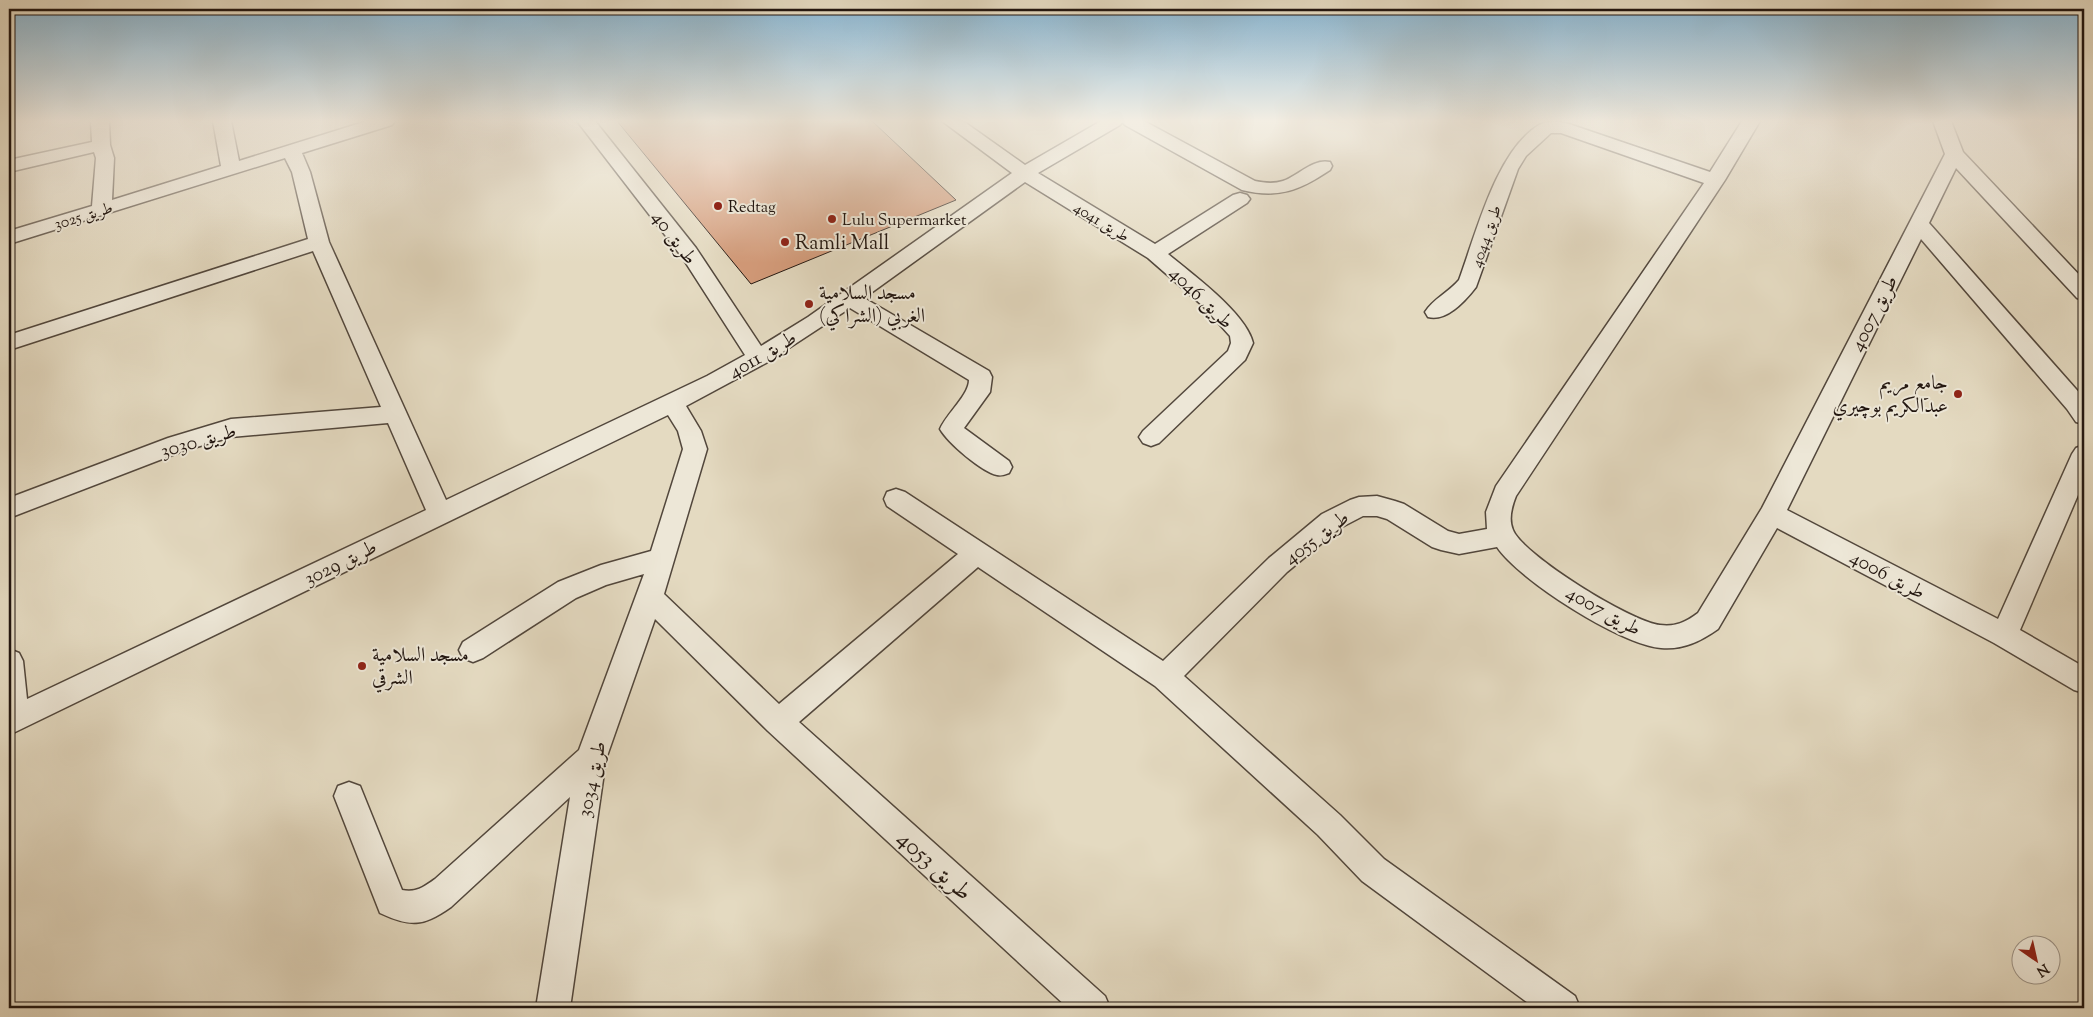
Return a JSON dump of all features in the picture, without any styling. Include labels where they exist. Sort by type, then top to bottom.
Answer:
[{"type":"street","points":[[102,209],[104,168]]},
{"type":"street","points":[[299,168],[319,242],[440,514]]},
{"type":"street","name":"طريق 40","points":[[623,168],[689,253],[758,358]]},
{"type":"street","name":"طريق 4041","points":[[1018,168],[1155,253]]},
{"type":"street","name":"طريق 4011","points":[[672,403],[758,358],[816,322],[1032,168]]},
{"type":"street","points":[[1206,168],[1240,190],[1282,188],[1299,182],[1319,168]]},
{"type":"street","name":"طريق 4044","points":[[1436,312],[1461,292],[1469,282],[1509,168]]},
{"type":"street","name":"طريق 4044","points":[[1681,168],[1715,180]]},
{"type":"street","points":[[1502,536],[1497,514],[1505,493],[1722,168]]},
{"type":"street","name":"طريق 4007","points":[[1502,536],[1510,546],[1532,565],[1609,617],[1635,631],[1652,636],[1668,637],[1694,632],[1708,621],[1772,514],[1946,168]]},
{"type":"street","points":[[1968,168],[2084,292]]},
{"type":"street","name":"طريق 3025","points":[[9,238],[231,169]]},
{"type":"street","name":"طريق 4046","points":[[1151,437],[1237,354],[1242,343],[1240,334],[1211,301],[1155,253],[1240,190]]},
{"type":"street","points":[[1918,223],[2075,403],[2084,416]]},
{"type":"street","points":[[9,343],[319,242]]},
{"type":"street","points":[[848,298],[982,377],[982,385],[976,396],[955,419],[952,429],[959,438],[1000,467]]},
{"type":"street","name":"طريق 3029","points":[[12,720],[672,403]]},
{"type":"street","name":"طريق 3034","points":[[553,1008],[591,759],[650,597],[695,449],[691,434],[672,403]]},
{"type":"street","name":"طريق 3030","points":[[9,508],[176,444],[231,428],[396,414]]},
{"type":"street","points":[[2004,634],[2084,454]]},
{"type":"street","points":[[896,499],[1165,677],[1329,825],[1374,870],[1563,1008]]},
{"type":"street","name":"طريق 4055","points":[[1165,677],[1278,565],[1331,521],[1358,506],[1377,506],[1395,511],[1441,540],[1459,544],[1502,536]]},
{"type":"street","name":"طريق 4006","points":[[1772,514],[2004,634],[2084,681]]},
{"type":"street","points":[[778,722],[978,552]]},
{"type":"street","points":[[473,650],[550,600],[579,584],[609,573],[662,558]]},
{"type":"street","name":"طريق 4053","points":[[650,597],[778,722],[1093,1008]]},
{"type":"street","points":[[9,661],[12,720]]},
{"type":"street","points":[[349,796],[391,902],[402,908],[417,908],[433,901],[446,890],[591,759]]},
{"type":"building","name":"Ramli Mall","points":[[656,168],[922,168],[956,200],[751,284]]},
{"type":"place","name":"Redtag","points":[[718,206]]},
{"type":"place","name":"Lulu Supermarket","points":[[832,219]]},
{"type":"place","name":"Ramli Mall","points":[[785,242]]},
{"type":"place","name":"مسجد السلامية الغربي (الشراكي)","points":[[809,304]]},
{"type":"place","name":"جامع مريم عبدالكريم بوچيري","points":[[1958,394]]},
{"type":"place","name":"مسجد السلامية الشرقي","points":[[362,666]]}]
